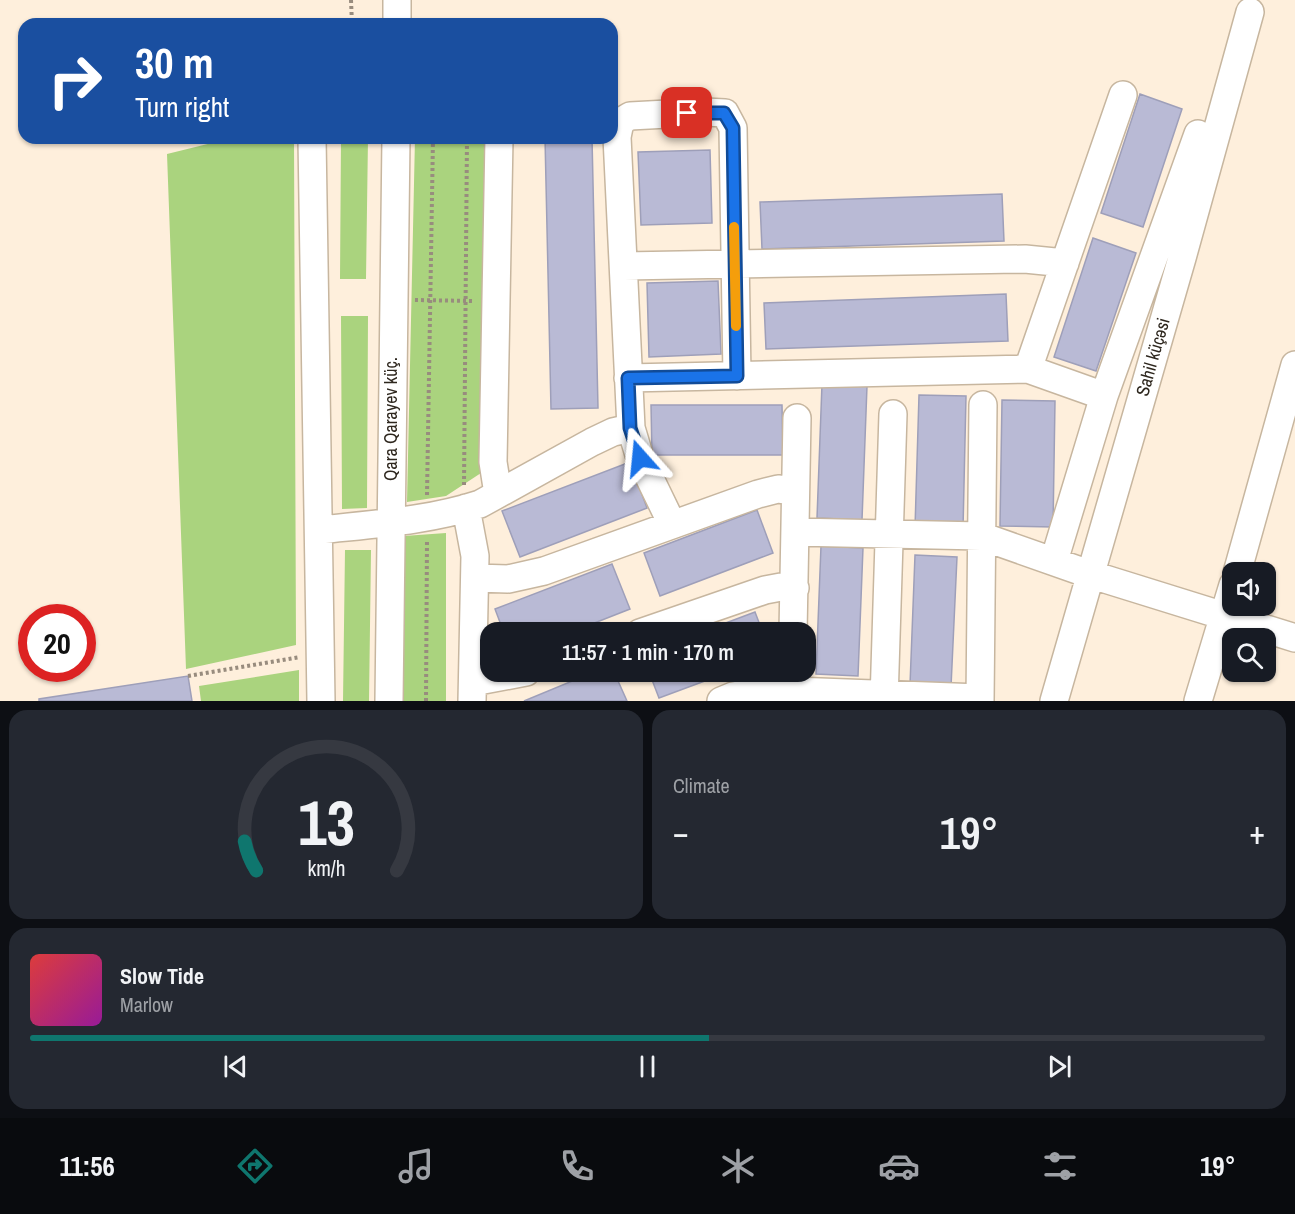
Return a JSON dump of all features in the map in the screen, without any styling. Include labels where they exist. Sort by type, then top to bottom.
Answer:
[{"type":"street","points":[[397,0],[397,18]]},
{"type":"street","name":"Sahil küçəsi","points":[[1054,701],[1182,258],[1250,12]]},
{"type":"street","points":[[1028,369],[1123,95]]},
{"type":"street","points":[[618,132],[620,122],[630,116],[705,112],[724,113],[733,128],[737,376]]},
{"type":"street","points":[[1054,561],[1104,396],[1198,134]]},
{"type":"street","points":[[312,144],[321,701]]},
{"type":"street","name":"Qara Qarayev küç.","points":[[389,701],[396,144]]},
{"type":"street","points":[[498,494],[493,462],[499,144]]},
{"type":"street","points":[[617,144],[630,428],[640,458],[672,524]]},
{"type":"street","points":[[624,266],[1025,259],[1065,263]]},
{"type":"street","points":[[1239,562],[1295,365]]},
{"type":"street","points":[[628,378],[1028,369],[1104,396]]},
{"type":"street","points":[[721,701],[733,696],[792,688],[884,698],[980,700],[982,405]]},
{"type":"street","points":[[884,698],[893,414]]},
{"type":"street","points":[[794,622],[797,418]]},
{"type":"street","points":[[319,530],[424,519],[465,496],[498,494],[592,442],[613,432],[630,428]]},
{"type":"street","points":[[475,578],[508,579],[544,571],[758,494],[778,489],[795,491]]},
{"type":"street","points":[[465,496],[475,556],[472,692],[499,682]]},
{"type":"street","points":[[795,532],[981,536],[1089,574],[1295,638]]},
{"type":"street","points":[[672,622],[765,590],[781,587],[795,588]]},
{"type":"street","points":[[1198,701],[1224,617]]},
{"type":"path","points":[[351,0],[352,18]]},
{"type":"path","points":[[427,499],[433,144]]},
{"type":"path","points":[[465,496],[467,144]]},
{"type":"path","points":[[412,300],[475,301]]},
{"type":"path","points":[[426,701],[427,534]]},
{"type":"path","points":[[188,676],[321,654]]},
{"type":"green space","points":[[208,144],[294,144],[296,645],[186,669],[167,154]]},
{"type":"green space","points":[[341,144],[368,144],[366,279],[340,279]]},
{"type":"green space","points":[[415,144],[489,144],[481,473],[446,496],[407,502]]},
{"type":"green space","points":[[341,316],[368,316],[367,508],[342,509]]},
{"type":"green space","points":[[446,533],[446,701],[404,701],[404,536]]},
{"type":"green space","points":[[345,550],[371,550],[369,701],[343,701]]},
{"type":"green space","points":[[299,670],[299,701],[201,701],[199,686]]},
{"type":"building","points":[[1140,94],[1182,109],[1143,227],[1101,213]]},
{"type":"building","points":[[545,144],[592,144],[598,408],[551,409]]},
{"type":"building","points":[[710,150],[712,223],[641,225],[638,152]]},
{"type":"building","points":[[1002,194],[1004,241],[762,249],[760,202]]},
{"type":"building","points":[[1093,238],[1136,253],[1096,371],[1054,357]]},
{"type":"building","points":[[718,281],[721,354],[649,357],[647,283]]},
{"type":"building","points":[[1006,294],[1008,341],[766,349],[764,303]]},
{"type":"building","points":[[822,384],[867,386],[862,520],[817,518]]},
{"type":"building","points":[[919,395],[966,396],[963,529],[915,528]]},
{"type":"building","points":[[1002,400],[1055,401],[1053,527],[1000,526]]},
{"type":"building","points":[[651,405],[782,405],[783,455],[652,455]]},
{"type":"building","points":[[630,462],[647,508],[520,557],[502,511]]},
{"type":"building","points":[[757,510],[773,553],[660,596],[644,553]]},
{"type":"building","points":[[821,546],[863,548],[858,676],[816,674]]},
{"type":"building","points":[[915,555],[957,557],[951,687],[910,685]]},
{"type":"building","points":[[612,564],[630,609],[597,622],[500,622],[495,609]]},
{"type":"building","points":[[755,612],[759,622],[728,622]]},
{"type":"building","points":[[188,676],[192,701],[39,701],[39,699]]},
{"type":"building","points":[[570,682],[618,682],[627,701],[524,701]]},
{"type":"building","points":[[653,682],[702,682],[659,698]]},
{"type":"slow traffic","points":[[734,227],[736,326]]},
{"type":"route","points":[[640,458],[630,428],[628,378],[737,376],[733,128],[724,113],[687,113]]}]
